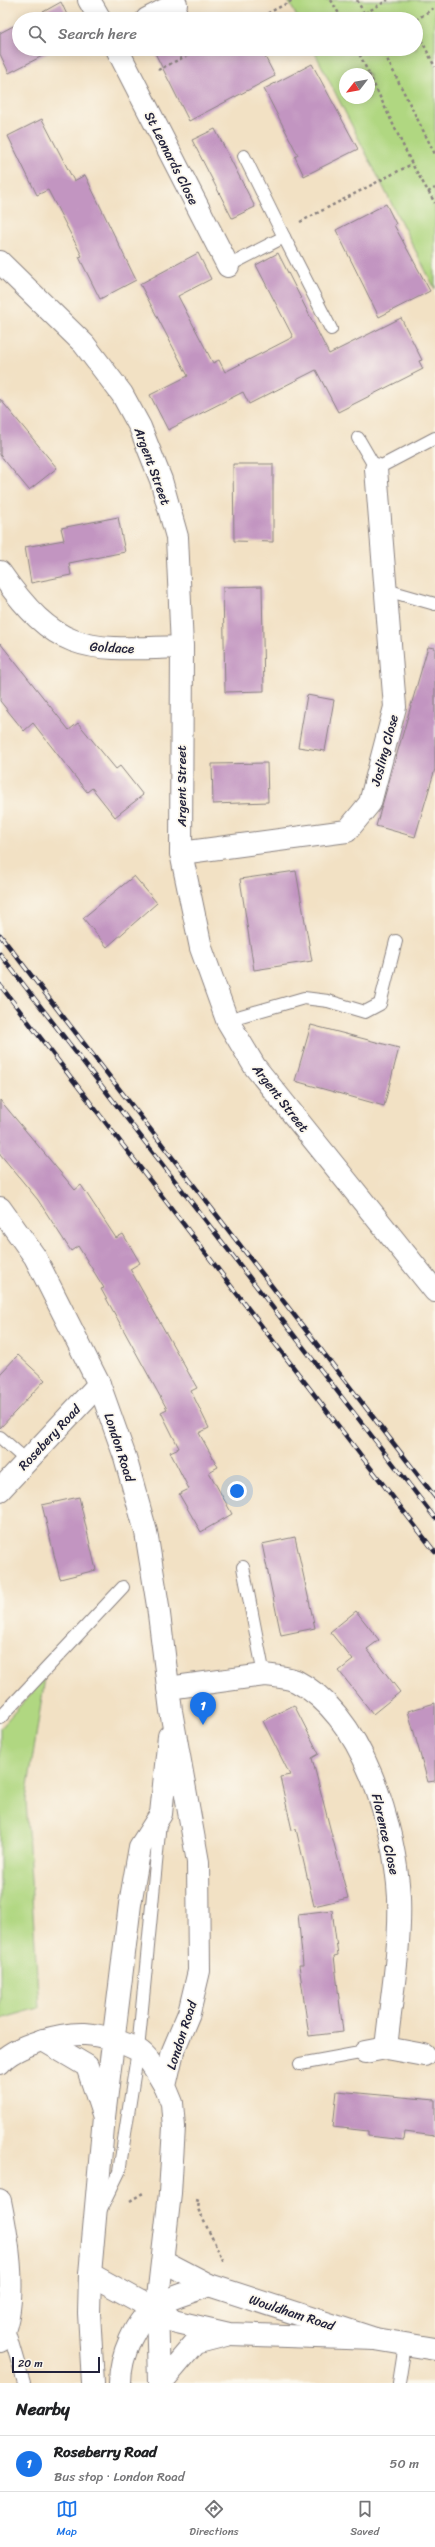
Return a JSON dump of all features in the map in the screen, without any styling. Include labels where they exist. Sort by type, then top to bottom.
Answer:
[{"type":"street","points":[[89,0],[96,12]]},
{"type":"street","points":[[159,12],[177,1]]},
{"type":"street","name":"St Leonards Close","points":[[120,56],[228,266]]},
{"type":"street","name":"Argent Street","points":[[0,262],[84,344],[122,394],[140,427],[161,480],[177,537],[182,647],[181,854],[201,948],[227,1020],[255,1067],[435,1291]]},
{"type":"street","name":"Josling Close","points":[[181,854],[347,831],[370,803],[396,707],[376,470]]},
{"type":"street","name":"Goldace","points":[[0,572],[16,595],[35,616],[57,634],[80,645],[111,649],[182,647]]},
{"type":"street","name":"London Road","points":[[0,1208],[35,1257],[99,1384],[125,1457],[146,1532],[158,1606],[171,1711],[198,1862],[198,1971],[189,2013],[173,2051],[165,2086],[172,2104],[174,2127],[163,2261],[157,2306],[160,2383]]},
{"type":"street","name":"Rosebery Road","points":[[0,1490],[99,1384]]},
{"type":"street","name":"Florence Close","points":[[168,1688],[264,1675],[296,1681],[318,1697],[336,1715],[360,1754],[379,1795],[392,1846],[399,1898],[399,1922],[386,2048]]},
{"type":"street","name":"London Road","points":[[93,2383],[89,2313],[90,2274],[104,2117],[123,1956],[140,1847],[160,1814],[171,1711]]},
{"type":"street","points":[[0,2063],[5,2057],[43,2040],[84,2034],[103,2036],[138,2050],[145,2055],[165,2086]]},
{"type":"street","points":[[43,2040],[87,2066],[104,2117]]},
{"type":"street","points":[[365,2052],[386,2048],[430,2056]]},
{"type":"street","points":[[0,2201],[10,2285],[3,2331]]},
{"type":"street","name":"Wouldham Road","points":[[163,2261],[209,2285],[375,2339],[435,2349]]},
{"type":"street","name":"Wouldham Road","points":[[90,2274],[138,2301],[157,2306],[172,2320],[229,2334],[375,2339]]},
{"type":"street","points":[[120,2383],[120,2372],[126,2351],[142,2320],[157,2306],[209,2285]]},
{"type":"street","name":"Wouldham Road","points":[[160,2383],[195,2343],[229,2334]]},
{"type":"lane","points":[[244,156],[331,329]]},
{"type":"lane","points":[[228,266],[283,234]]},
{"type":"lane","points":[[358,438],[376,470],[435,438]]},
{"type":"lane","points":[[386,590],[435,604]]},
{"type":"lane","points":[[227,1020],[304,998],[328,1001],[365,1012],[380,1004],[396,940]]},
{"type":"lane","points":[[0,1437],[27,1461]]},
{"type":"lane","points":[[243,1566],[264,1675]]},
{"type":"lane","points":[[0,1718],[122,1587]]},
{"type":"lane","name":"London Road","points":[[94,2224],[118,2172],[138,2050],[160,1814]]},
{"type":"lane","points":[[300,2064],[365,2052]]},
{"type":"lane","points":[[3,2331],[24,2383]]},
{"type":"lane","points":[[399,2383],[405,2345]]},
{"type":"path","points":[[270,12],[293,0]]},
{"type":"path","points":[[331,0],[338,12]]},
{"type":"path","points":[[357,0],[363,12]]},
{"type":"path","points":[[366,12],[388,0]]},
{"type":"path","points":[[423,15],[435,7]]},
{"type":"path","points":[[423,43],[435,67]]},
{"type":"path","points":[[134,83],[186,56]]},
{"type":"path","points":[[360,56],[366,68]]},
{"type":"path","points":[[386,56],[435,154]]},
{"type":"path","points":[[375,87],[412,164],[435,203]]},
{"type":"path","points":[[283,234],[412,164]]},
{"type":"path","points":[[428,192],[435,188]]},
{"type":"green space","points":[[288,0],[435,0],[435,289],[341,104],[375,104],[375,68],[339,68],[339,100],[317,56],[423,56],[423,12],[294,12]]},
{"type":"green space","points":[[45,1678],[26,1800],[39,2008],[0,2019],[0,1728]]},
{"type":"building","points":[[61,2],[66,12],[43,12]]},
{"type":"building","points":[[12,27],[12,56],[42,56],[9,73],[0,54],[0,33]]},
{"type":"building","points":[[156,56],[265,56],[275,76],[189,121]]},
{"type":"building","points":[[312,64],[358,149],[304,176],[295,157],[298,155],[264,89]]},
{"type":"building","points":[[42,119],[74,181],[85,175],[136,280],[100,299],[79,257],[82,256],[48,190],[37,195],[8,136]]},
{"type":"building","points":[[215,129],[255,207],[232,218],[192,140]]},
{"type":"building","points":[[386,204],[396,224],[394,225],[430,291],[379,317],[336,230]]},
{"type":"building","points":[[198,253],[211,279],[178,296],[213,363],[219,360],[225,372],[293,337],[256,265],[278,253],[329,354],[401,318],[422,360],[419,361],[423,369],[338,412],[316,370],[249,404],[243,392],[168,430],[150,395],[188,376],[140,284]]},
{"type":"building","points":[[0,399],[57,468],[29,490],[0,455]]},
{"type":"building","points":[[233,464],[273,464],[273,542],[234,541]]},
{"type":"building","points":[[118,517],[125,552],[69,563],[71,575],[31,583],[25,547],[64,540],[61,528]]},
{"type":"building","points":[[262,586],[264,691],[225,692],[223,587]]},
{"type":"building","points":[[0,643],[69,730],[78,723],[116,769],[120,766],[143,795],[115,817],[92,788],[87,792],[33,723],[24,731],[0,701]]},
{"type":"building","points":[[428,647],[435,648],[435,769],[415,837],[376,826]]},
{"type":"building","points":[[307,695],[334,700],[325,751],[298,747]]},
{"type":"building","points":[[267,763],[268,802],[213,804],[212,764]]},
{"type":"building","points":[[296,871],[312,961],[254,970],[240,879]]},
{"type":"building","points":[[134,876],[157,903],[107,947],[83,918]]},
{"type":"building","points":[[311,1025],[399,1048],[384,1106],[295,1081]]},
{"type":"building","points":[[0,1100],[75,1190],[81,1185],[116,1238],[123,1234],[140,1263],[130,1269],[197,1388],[191,1391],[209,1428],[199,1433],[218,1467],[209,1472],[232,1514],[201,1532],[179,1494],[189,1489],[170,1452],[179,1448],[161,1412],[167,1409],[101,1289],[104,1288],[78,1246],[71,1251],[38,1200],[0,1154]]},
{"type":"building","points":[[18,1355],[45,1380],[0,1428],[0,1374]]},
{"type":"building","points":[[79,1497],[96,1570],[60,1579],[42,1505]]},
{"type":"building","points":[[295,1537],[315,1628],[281,1635],[262,1544]]},
{"type":"building","points":[[356,1611],[379,1640],[367,1649],[400,1692],[373,1714],[339,1671],[353,1660],[330,1632]]},
{"type":"building","points":[[435,1703],[435,1781],[428,1782],[408,1711]]},
{"type":"building","points":[[294,1705],[319,1754],[312,1758],[348,1898],[314,1906],[296,1829],[292,1830],[280,1777],[290,1775],[263,1721]]},
{"type":"building","points":[[332,1910],[338,1955],[334,1956],[343,2032],[309,2036],[299,1965],[303,1965],[298,1914]]},
{"type":"building","points":[[337,2091],[435,2100],[435,2136],[405,2132],[404,2140],[368,2136],[368,2131],[333,2127]]},
{"type":"railway","points":[[0,935],[435,1497]]},
{"type":"railway","points":[[0,954],[435,1518]]},
{"type":"railway","points":[[0,985],[435,1552]]},
{"type":"place","name":"Roseberry Road","points":[[203,1725]]}]
